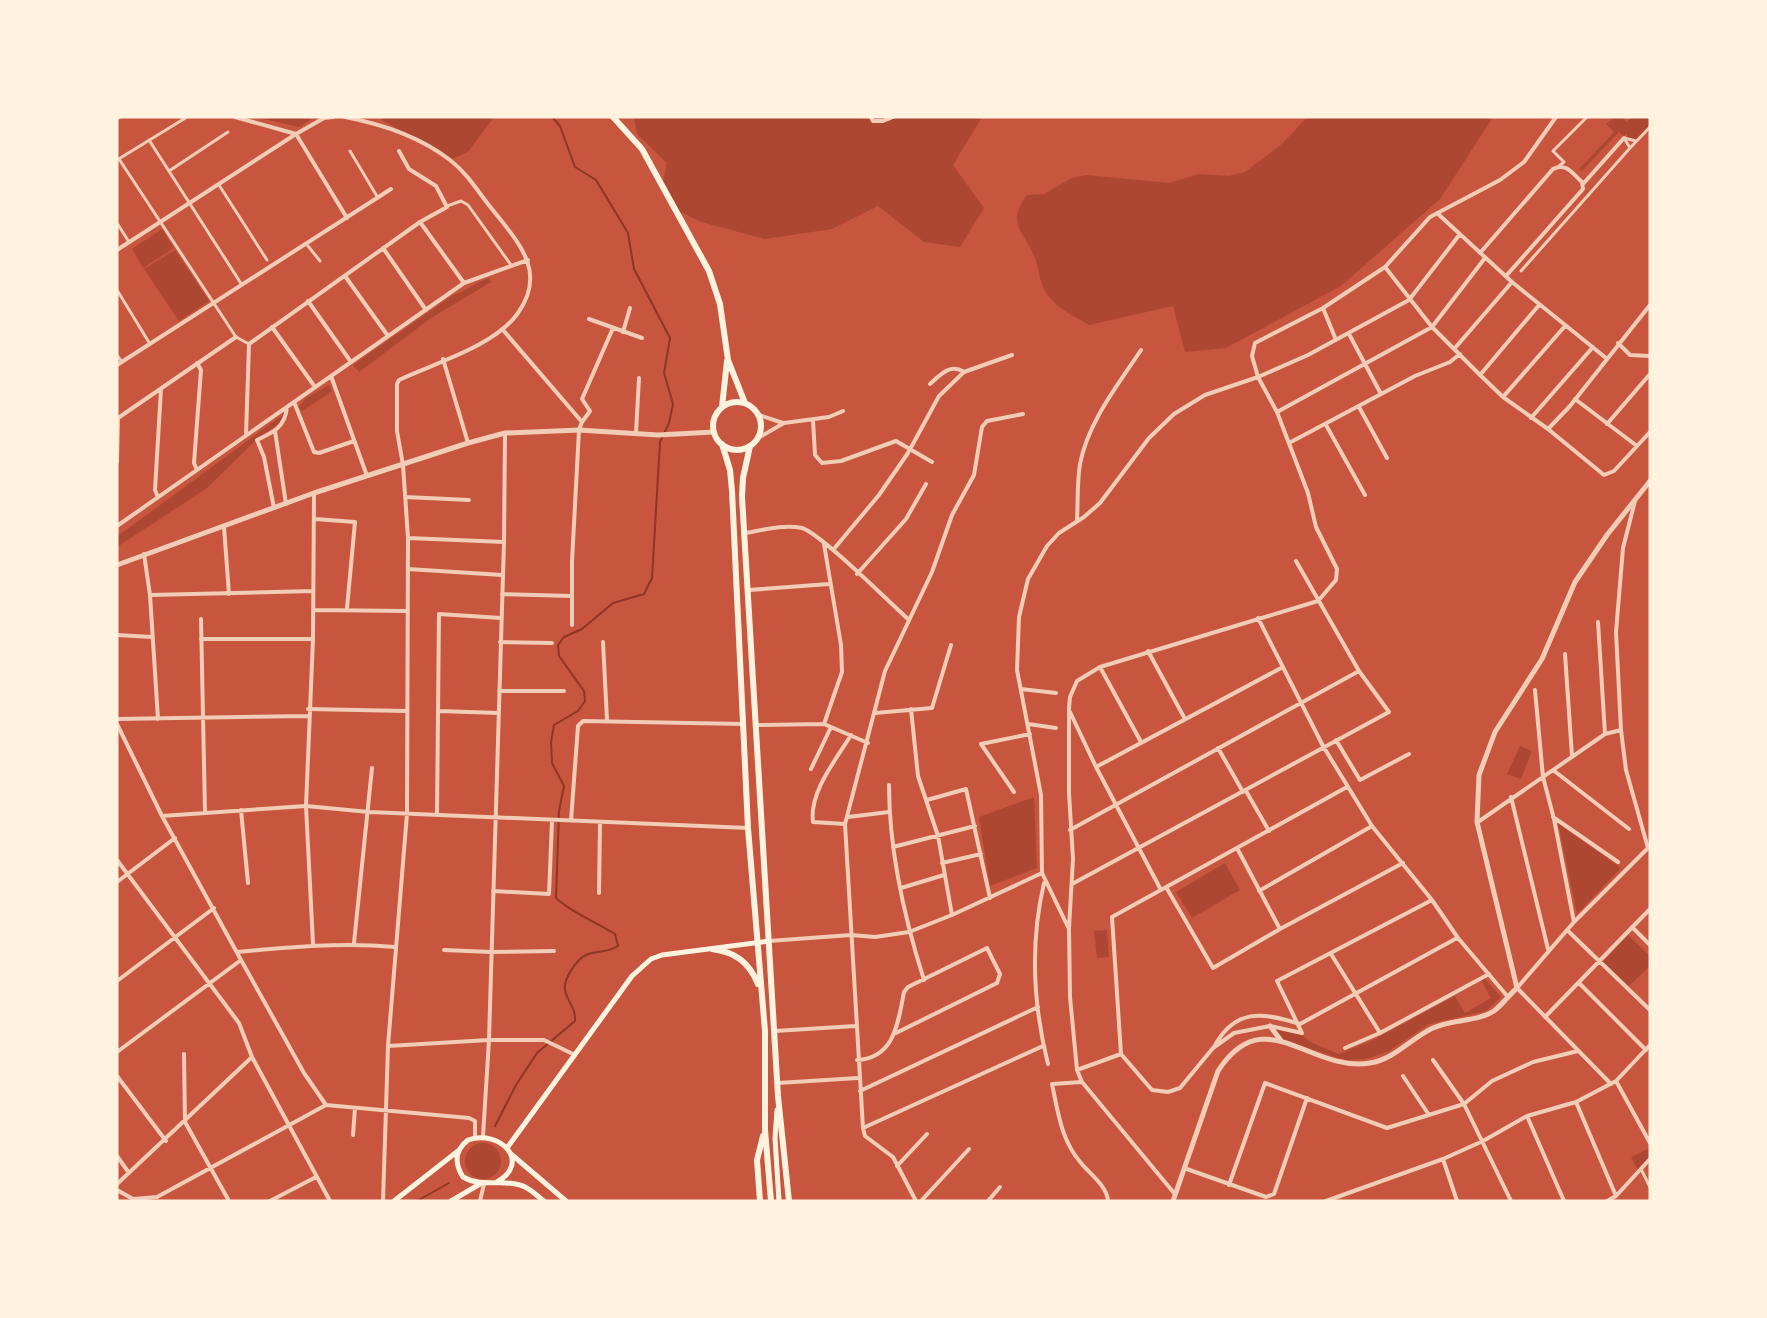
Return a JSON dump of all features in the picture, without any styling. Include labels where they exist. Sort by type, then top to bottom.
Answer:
[{"type":"main road","points":[[613,117],[642,149],[710,271],[720,303],[728,360],[745,403],[759,415],[762,426],[758,438],[750,446],[743,478],[778,1083],[775,1138],[779,1201]]},
{"type":"main road","points":[[728,360],[722,407],[715,417],[714,432],[722,444],[730,470],[748,828],[766,1061],[765,1130],[771,1201]]},
{"type":"main road","points":[[722,407],[733,402],[745,403]]},
{"type":"main road","points":[[722,444],[732,449],[750,446]]},
{"type":"main road","points":[[509,1151],[632,976],[651,959],[673,952],[769,941]]},
{"type":"main road","points":[[712,949],[724,950],[746,962],[753,972],[761,995]]},
{"type":"main road","points":[[778,1096],[789,1201]]},
{"type":"main road","points":[[760,1201],[757,1160],[765,1130]]},
{"type":"main road","points":[[394,1201],[458,1151],[468,1140],[483,1136],[500,1141],[566,1201]]},
{"type":"main road","points":[[458,1151],[456,1160],[463,1177],[482,1184]]},
{"type":"main road","points":[[497,1182],[510,1172],[512,1161],[509,1151]]},
{"type":"main road","points":[[451,1201],[482,1184],[497,1182],[523,1185],[544,1201]]},
{"type":"street","points":[[187,117],[118,159],[236,337],[249,344]]},
{"type":"street","points":[[235,117],[296,134],[347,218]]},
{"type":"street","points":[[117,249],[296,134],[324,118],[333,117]]},
{"type":"street","points":[[345,117],[374,122],[412,139],[449,160],[473,182],[523,248],[530,268],[528,293],[519,313],[503,330],[470,348],[399,380],[398,430],[408,538],[407,814],[388,1046],[383,1201]]},
{"type":"street","points":[[368,117],[374,122]]},
{"type":"street","points":[[871,117],[873,121],[883,121],[893,117]]},
{"type":"street","points":[[1174,1193],[1082,1082],[1077,1070],[1070,998],[1069,928],[1073,859],[1070,830],[1070,697],[1077,681],[1100,667],[1318,601],[1336,580],[1337,569],[1316,527],[1308,493],[1289,443],[1277,412],[1258,377],[1252,356],[1255,343],[1323,308],[1385,267],[1430,217],[1500,180],[1524,162],[1556,117]]},
{"type":"street","points":[[1480,253],[1553,169],[1564,162],[1553,151],[1587,117]]},
{"type":"street","points":[[1521,271],[1650,126]]},
{"type":"street","points":[[170,171],[228,132]]},
{"type":"street","points":[[1624,138],[1636,141]]},
{"type":"street","points":[[1624,138],[1630,148]]},
{"type":"street","points":[[1506,276],[1581,191],[1583,183],[1624,138]]},
{"type":"street","points":[[149,140],[242,285]]},
{"type":"street","points":[[350,151],[378,198]]},
{"type":"street","points":[[399,152],[409,169],[436,186],[447,207]]},
{"type":"street","points":[[1559,166],[1567,168],[1583,183]]},
{"type":"street","points":[[219,185],[267,260]]},
{"type":"street","points":[[117,355],[119,364],[392,189]]},
{"type":"street","points":[[249,344],[420,222],[460,201],[468,205],[511,266]]},
{"type":"street","points":[[1437,213],[1512,282],[1606,358]]},
{"type":"street","points":[[420,222],[464,283]]},
{"type":"street","points":[[117,223],[129,242]]},
{"type":"street","points":[[1069,928],[1044,882],[1042,873],[1041,795],[1017,670],[1019,617],[1028,579],[1047,546],[1059,533],[1084,517],[1100,503],[1149,438],[1174,414],[1205,395],[1258,377],[1349,334],[1409,300],[1460,234]]},
{"type":"street","points":[[308,246],[320,261]]},
{"type":"street","points":[[383,248],[426,310]]},
{"type":"street","points":[[1277,412],[1432,327],[1485,258]]},
{"type":"street","points":[[117,526],[464,283],[528,260]]},
{"type":"street","points":[[1385,267],[1432,327],[1503,397],[1548,429],[1604,475],[1614,471],[1650,432]]},
{"type":"street","points":[[345,275],[388,336]]},
{"type":"street","points":[[1455,348],[1512,282]]},
{"type":"street","points":[[117,290],[150,344]]},
{"type":"street","points":[[308,301],[351,362]]},
{"type":"street","points":[[1480,375],[1539,305]]},
{"type":"street","points":[[1548,429],[1650,306]]},
{"type":"street","points":[[623,332],[630,308]]},
{"type":"street","points":[[1323,308],[1336,340]]},
{"type":"street","points":[[589,319],[642,338]]},
{"type":"street","points":[[1503,397],[1565,326]]},
{"type":"street","points":[[272,327],[315,387]]},
{"type":"street","points":[[572,625],[571,596],[579,430],[590,411],[582,399],[613,328]]},
{"type":"street","points":[[503,330],[582,422]]},
{"type":"street","points":[[1349,334],[1381,394]]},
{"type":"street","points":[[117,462],[118,417],[236,337]]},
{"type":"street","points":[[1618,343],[1630,355],[1650,356]]},
{"type":"street","points":[[246,435],[249,344]]},
{"type":"street","points":[[1531,418],[1593,347]]},
{"type":"street","points":[[1077,520],[1080,465],[1088,440],[1106,403],[1141,350]]},
{"type":"street","points":[[1289,443],[1438,365],[1450,362],[1460,354]]},
{"type":"street","points":[[833,550],[879,495],[910,449],[939,396],[964,372],[1012,355]]},
{"type":"street","points":[[443,359],[468,443]]},
{"type":"street","points":[[197,363],[201,370],[194,463],[197,470]]},
{"type":"street","points":[[930,384],[949,369],[959,368],[964,372]]},
{"type":"street","points":[[1607,424],[1650,374]]},
{"type":"street","points":[[331,376],[367,477]]},
{"type":"street","points":[[636,433],[639,378]]},
{"type":"street","points":[[158,497],[155,490],[160,388]]},
{"type":"street","points":[[1575,399],[1637,446]]},
{"type":"street","points":[[294,402],[314,452],[319,453],[354,441]]},
{"type":"street","points":[[274,509],[264,457],[257,440],[275,431],[286,419],[287,407]]},
{"type":"street","points":[[1359,407],[1387,458]]},
{"type":"street","points":[[759,415],[784,423],[813,420],[843,411]]},
{"type":"street","points":[[916,1201],[892,1157],[865,1136],[863,1128],[857,1060],[845,824],[885,671],[932,573],[945,532],[974,475],[982,427],[987,421],[1023,414]]},
{"type":"street","points":[[813,420],[815,455],[822,463],[841,461],[896,441],[932,462]]},
{"type":"street","points":[[758,438],[784,423]]},
{"type":"street","points":[[1326,425],[1365,495]]},
{"type":"street","points":[[117,565],[144,553],[314,494],[468,443],[505,434],[579,430],[658,435],[714,432]]},
{"type":"street","points":[[275,431],[286,505]]},
{"type":"street","points":[[483,1136],[489,1040],[504,542],[505,434]]},
{"type":"street","points":[[1611,1084],[1516,988],[1477,822],[1479,775],[1495,732],[1542,659],[1575,582],[1607,535],[1650,481]]},
{"type":"street","points":[[856,574],[906,519],[926,483]]},
{"type":"street","points":[[313,944],[306,806],[308,710],[313,639],[314,494]]},
{"type":"street","points":[[405,497],[470,500]]},
{"type":"street","points":[[1173,1201],[1218,1071],[1230,1053],[1249,1041],[1267,1038],[1344,1064],[1369,1064],[1381,1060],[1430,1029],[1447,1022],[1494,1011],[1574,922],[1649,848],[1626,770],[1621,730],[1616,632],[1623,548],[1635,500]]},
{"type":"street","points":[[315,519],[355,522],[347,608]]},
{"type":"street","points":[[224,527],[229,594]]},
{"type":"street","points":[[746,533],[785,527],[803,529],[833,550],[856,574],[909,620]]},
{"type":"street","points":[[408,538],[504,542]]},
{"type":"street","points":[[824,543],[829,584],[841,645],[842,672],[824,724]]},
{"type":"street","points":[[144,553],[150,595],[158,718]]},
{"type":"street","points":[[1071,885],[1389,712],[1359,671],[1296,561]]},
{"type":"street","points":[[408,569],[502,575]]},
{"type":"street","points":[[749,590],[829,584]]},
{"type":"street","points":[[150,595],[313,591]]},
{"type":"street","points":[[501,594],[571,596]]},
{"type":"street","points":[[313,609],[407,611]]},
{"type":"street","points":[[437,815],[439,614],[501,618]]},
{"type":"street","points":[[1258,618],[1323,746],[1372,826],[1432,900],[1458,938],[1508,997]]},
{"type":"street","points":[[201,619],[205,812]]},
{"type":"street","points":[[1598,622],[1605,734]]},
{"type":"street","points":[[117,634],[152,637]]},
{"type":"street","points":[[201,639],[313,639]]},
{"type":"street","points":[[500,642],[552,643]]},
{"type":"street","points":[[603,642],[607,720]]},
{"type":"street","points":[[875,713],[932,708],[951,645]]},
{"type":"street","points":[[1148,651],[1185,719]]},
{"type":"street","points":[[1564,654],[1572,756]]},
{"type":"street","points":[[1100,667],[1141,742]]},
{"type":"street","points":[[1096,767],[1283,668]]},
{"type":"street","points":[[1070,830],[1359,671]]},
{"type":"street","points":[[1021,689],[1056,693]]},
{"type":"street","points":[[1535,690],[1542,777],[1553,817],[1574,922]]},
{"type":"street","points":[[499,691],[564,691]]},
{"type":"street","points":[[1069,708],[1096,767],[1161,890]]},
{"type":"street","points":[[911,709],[918,776],[938,836],[952,915]]},
{"type":"street","points":[[308,710],[406,711]]},
{"type":"street","points":[[438,711],[499,713]]},
{"type":"street","points":[[308,716],[158,718],[117,722],[162,816],[304,1073],[326,1105]]},
{"type":"street","points":[[571,822],[578,726],[583,720],[743,724]]},
{"type":"street","points":[[756,724],[824,724],[868,743]]},
{"type":"street","points":[[1028,724],[1056,728]]},
{"type":"street","points":[[811,769],[831,727]]},
{"type":"street","points":[[1477,822],[1605,734],[1621,730]]},
{"type":"street","points":[[1014,792],[981,744],[1030,734]]},
{"type":"street","points":[[845,824],[813,822],[811,810],[820,788],[851,735]]},
{"type":"street","points":[[1336,740],[1360,780],[1409,754]]},
{"type":"street","points":[[1218,748],[1269,831]]},
{"type":"street","points":[[354,943],[372,768]]},
{"type":"street","points":[[1552,770],[1629,829]]},
{"type":"street","points":[[889,784],[893,847],[909,932],[924,980]]},
{"type":"street","points":[[1347,787],[1112,917],[1121,1054],[1152,1090],[1168,1092],[1180,1088],[1213,1048],[1221,1034],[1245,1017],[1262,1014],[1300,1024],[1458,938]]},
{"type":"street","points":[[927,800],[966,789],[990,898]]},
{"type":"street","points":[[1511,797],[1548,950]]},
{"type":"street","points":[[162,816],[306,806],[407,814],[748,828]]},
{"type":"street","points":[[241,810],[248,883]]},
{"type":"street","points":[[848,817],[889,812]]},
{"type":"street","points":[[1553,817],[1618,862]]},
{"type":"street","points":[[493,891],[549,894],[554,821]]},
{"type":"street","points":[[1644,828],[1650,822]]},
{"type":"street","points":[[598,893],[600,823]]},
{"type":"street","points":[[893,847],[975,826]]},
{"type":"street","points":[[1259,891],[1372,826]]},
{"type":"street","points":[[117,882],[175,838]]},
{"type":"street","points":[[1237,848],[1280,929]]},
{"type":"street","points":[[942,863],[981,854]]},
{"type":"street","points":[[117,860],[239,1023],[252,1058],[330,1201]]},
{"type":"street","points":[[1167,887],[1213,968],[1403,863]]},
{"type":"street","points":[[769,941],[851,935],[875,937],[909,932],[952,915],[1042,873]]},
{"type":"street","points":[[901,888],[944,875]]},
{"type":"street","points":[[1044,882],[1039,905],[1033,975],[1047,1064]]},
{"type":"street","points":[[1213,1048],[1234,1033],[1270,1026],[1302,1033],[1300,1024],[1277,981],[1432,900]]},
{"type":"street","points":[[117,981],[214,908]]},
{"type":"street","points":[[1545,1017],[1650,909]]},
{"type":"street","points":[[1632,927],[1650,945]]},
{"type":"street","points":[[1567,930],[1650,1010]]},
{"type":"street","points":[[237,952],[313,944],[354,943],[395,947]]},
{"type":"street","points":[[857,1060],[874,1057],[896,1033],[997,983],[1000,974],[987,948],[904,992],[896,1033]]},
{"type":"street","points":[[444,950],[554,951]]},
{"type":"street","points":[[1330,954],[1380,1033]]},
{"type":"street","points":[[117,1052],[241,960]]},
{"type":"street","points":[[1345,1048],[1380,1033],[1489,974]]},
{"type":"street","points":[[1579,982],[1646,1050]]},
{"type":"street","points":[[860,1092],[1038,1007]]},
{"type":"street","points":[[775,1031],[855,1026]]},
{"type":"street","points":[[1270,1026],[1282,1042]]},
{"type":"street","points":[[388,1046],[489,1040],[544,1040],[561,1046],[575,1055]]},
{"type":"street","points":[[1326,1201],[1443,1159],[1484,1141],[1527,1116],[1576,1102],[1616,1081],[1650,1045]]},
{"type":"street","points":[[863,1128],[1043,1046]]},
{"type":"street","points":[[1229,1185],[1263,1086],[1268,1083],[1380,1128],[1393,1127],[1464,1104],[1492,1081],[1533,1062],[1578,1051]]},
{"type":"street","points":[[184,1054],[185,1122],[229,1201]]},
{"type":"street","points":[[1077,1070],[1121,1054]]},
{"type":"street","points":[[117,1184],[166,1141],[252,1058]]},
{"type":"street","points":[[1433,1060],[1464,1104],[1484,1141],[1510,1201]]},
{"type":"street","points":[[117,1076],[166,1141]]},
{"type":"street","points":[[1403,1076],[1429,1115]]},
{"type":"street","points":[[778,1083],[859,1078]]},
{"type":"street","points":[[1616,1081],[1650,1143]]},
{"type":"street","points":[[1082,1082],[1052,1084],[1066,1142],[1075,1157],[1103,1188],[1108,1201]]},
{"type":"street","points":[[1184,1167],[1266,1197],[1274,1194],[1307,1098]]},
{"type":"street","points":[[1576,1102],[1616,1196]]},
{"type":"street","points":[[117,1190],[133,1199],[157,1197],[326,1105],[469,1118],[474,1121],[475,1137]]},
{"type":"street","points":[[353,1135],[355,1108]]},
{"type":"street","points":[[1527,1116],[1564,1201]]},
{"type":"street","points":[[897,1166],[927,1134]]},
{"type":"street","points":[[921,1201],[969,1149]]},
{"type":"street","points":[[117,1156],[129,1173]]},
{"type":"street","points":[[1443,1159],[1457,1201]]},
{"type":"street","points":[[1607,1201],[1616,1196],[1650,1159]]},
{"type":"street","points":[[1641,1167],[1650,1187]]},
{"type":"street","points":[[270,1201],[316,1177]]},
{"type":"street","points":[[480,1201],[482,1184]]},
{"type":"street","points":[[988,1201],[1000,1187]]},
{"type":"shaded area","points":[[255,117],[315,117],[299,127]]},
{"type":"shaded area","points":[[377,117],[494,117],[468,152],[452,159]]},
{"type":"shaded area","points":[[634,117],[982,117],[953,165],[984,208],[960,247],[924,242],[878,206],[832,229],[765,239],[701,222],[679,211],[662,186],[667,163],[637,134]]},
{"type":"shaded area","points":[[1307,117],[1493,117],[1440,199],[1341,286],[1226,348],[1185,352],[1173,306],[1089,325],[1062,309],[1045,291],[1036,261],[1017,222],[1020,205],[1027,195],[1044,194],[1072,178],[1086,175],[1170,183],[1198,174],[1229,176],[1245,172],[1283,143]]},
{"type":"shaded area","points":[[1615,117],[1622,117],[1626,122],[1633,117],[1650,117],[1650,125],[1636,140],[1627,137],[1627,133],[1624,136],[1619,132],[1582,171],[1579,169],[1614,132],[1606,124]]},
{"type":"shaded area","points":[[162,229],[174,248],[143,268],[132,249]]},
{"type":"shaded area","points":[[175,250],[209,301],[179,321],[144,269]]},
{"type":"shaded area","points":[[489,278],[491,282],[431,318],[359,372],[353,365],[453,295]]},
{"type":"shaded area","points":[[329,385],[332,391],[302,411],[299,407],[305,399]]},
{"type":"shaded area","points":[[284,414],[284,420],[259,437],[207,488],[117,547],[118,536]]},
{"type":"shaded area","points":[[1520,746],[1532,751],[1521,779],[1507,774]]},
{"type":"shaded area","points":[[1034,797],[1037,868],[990,886],[979,817]]},
{"type":"shaded area","points":[[1558,823],[1621,868],[1577,914]]},
{"type":"shaded area","points":[[1225,863],[1240,890],[1192,918],[1176,892]]},
{"type":"shaded area","points":[[1107,930],[1109,957],[1097,958],[1094,931]]},
{"type":"shaded area","points":[[1628,935],[1650,956],[1650,966],[1629,986],[1603,962]]},
{"type":"shaded area","points":[[1484,978],[1501,997],[1486,1011],[1429,1024],[1389,1051],[1366,1059],[1345,1060],[1284,1040],[1274,1028],[1302,1035],[1312,1043],[1339,1054],[1371,1041],[1455,996],[1465,1013],[1491,998],[1481,979]]},
{"type":"shaded area","points":[[483,1143],[495,1149],[501,1161],[495,1173],[483,1179],[471,1173],[465,1161],[471,1149]]},
{"type":"shaded area","points":[[1650,1148],[1650,1158],[1638,1170],[1631,1157]]},
{"type":"waterway","points":[[495,1126],[516,1085],[537,1053],[575,1021],[574,1012],[565,990],[566,980],[571,970],[586,955],[618,946],[615,934],[577,913],[556,898],[559,811],[564,786],[552,763],[551,742],[554,725],[578,711],[585,701],[584,691],[559,656],[558,645],[564,637],[582,629],[613,603],[644,594],[652,578],[660,442],[669,423],[673,404],[664,373],[670,338],[634,269],[628,233],[596,180],[575,167],[560,126],[552,117]]},
{"type":"waterway","points":[[417,1201],[449,1183]]}]
